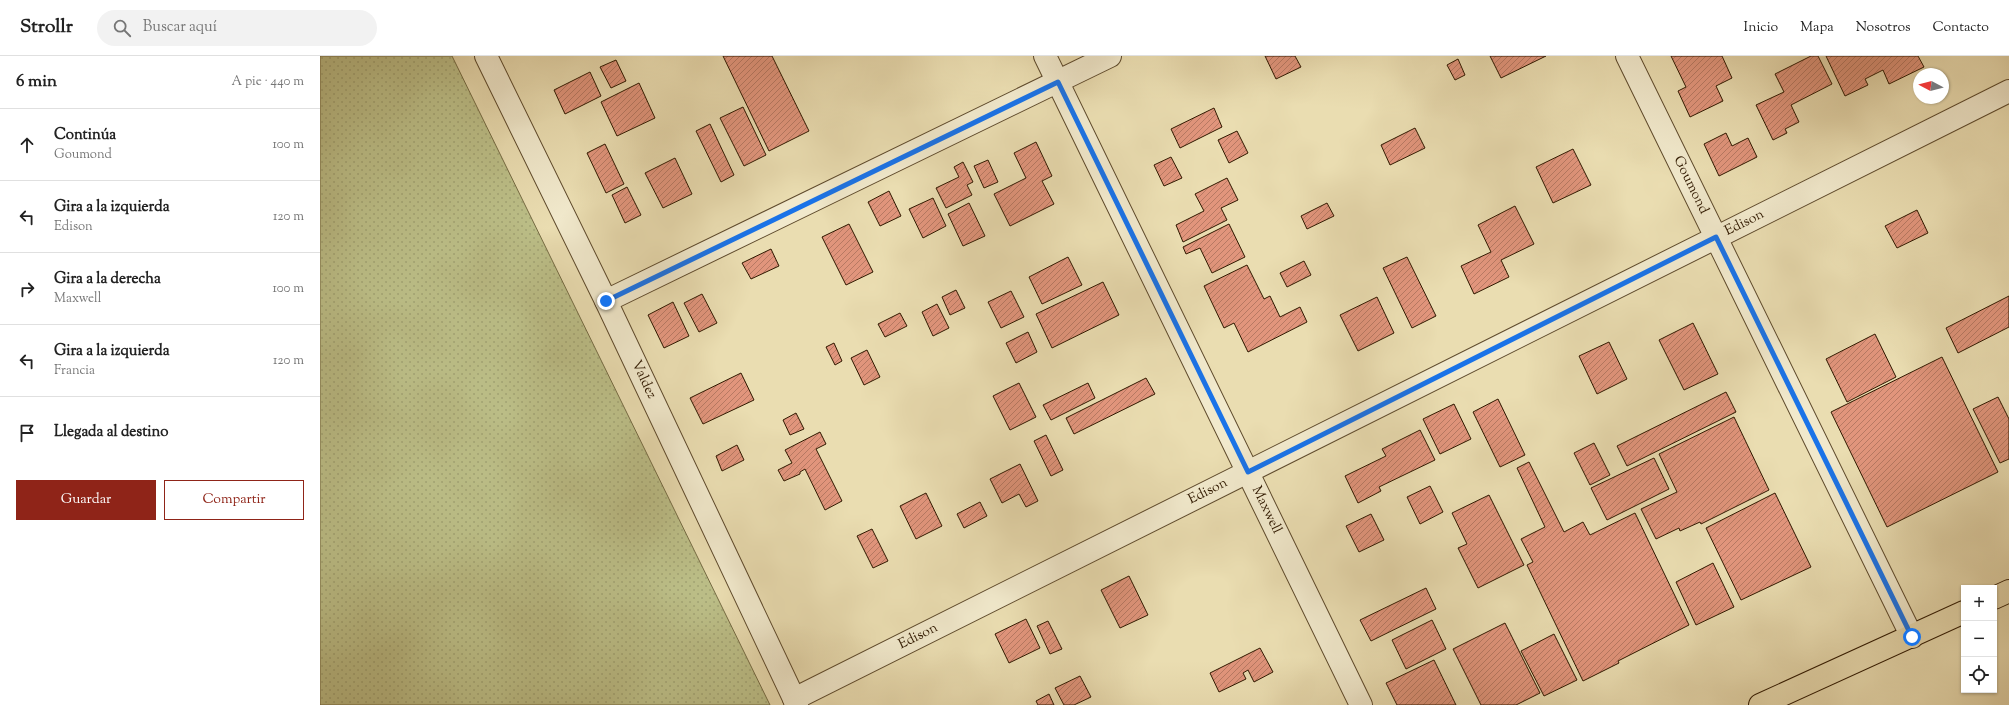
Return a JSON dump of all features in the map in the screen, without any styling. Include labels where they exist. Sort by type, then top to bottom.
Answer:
[{"type":"highway","points":[[1997,596],[2009,590]]},
{"type":"highway","points":[[1760,705],[1961,613]]},
{"type":"street","name":"Valdez","points":[[486,56],[606,301],[796,702]]},
{"type":"street","name":"Maxwell","points":[[1046,56],[1361,705]]},
{"type":"street","points":[[606,301],[1110,56]]},
{"type":"street","name":"Goumond","points":[[1627,56],[1912,637]]},
{"type":"street","name":"Edison","points":[[796,702],[1248,472],[2009,91]]},
{"type":"green space","points":[[320,56],[452,56],[770,705],[320,705]]},
{"type":"building","points":[[723,56],[772,56],[809,131],[769,151]]},
{"type":"building","points":[[1265,56],[1295,56],[1301,67],[1276,79]]},
{"type":"building","points":[[1490,56],[1546,56],[1501,78]]},
{"type":"building","points":[[1671,56],[1722,56],[1732,78],[1716,86],[1723,101],[1690,117],[1678,91],[1686,87]]},
{"type":"building","points":[[1811,56],[1818,56],[1832,84],[1791,105],[1799,122],[1785,129],[1787,133],[1773,140],[1756,105],[1784,92],[1775,74]]},
{"type":"building","points":[[1826,56],[1918,56],[1924,67],[1913,68],[1913,72],[1889,84],[1883,70],[1865,79],[1868,85],[1845,96]]},
{"type":"building","points":[[1458,59],[1465,75],[1455,80],[1447,65]]},
{"type":"building","points":[[616,60],[626,81],[611,88],[600,67]]},
{"type":"building","points":[[590,72],[601,96],[565,114],[554,90]]},
{"type":"building","points":[[639,83],[655,118],[617,136],[601,102]]},
{"type":"building","points":[[743,107],[766,155],[744,166],[720,118]]},
{"type":"building","points":[[1214,108],[1222,127],[1180,148],[1171,129]]},
{"type":"building","points":[[710,124],[734,175],[721,182],[696,131]]},
{"type":"building","points":[[1415,128],[1425,148],[1390,165],[1381,145]]},
{"type":"building","points":[[1237,131],[1248,153],[1229,163],[1218,140]]},
{"type":"building","points":[[1726,133],[1732,146],[1748,138],[1757,157],[1719,176],[1704,144]]},
{"type":"building","points":[[1036,142],[1052,176],[1042,181],[1054,204],[1010,226],[994,194],[1026,178],[1014,153]]},
{"type":"building","points":[[605,144],[624,184],[606,193],[587,153]]},
{"type":"building","points":[[1573,149],[1591,185],[1553,203],[1536,167]]},
{"type":"building","points":[[1171,157],[1182,178],[1164,186],[1154,165]]},
{"type":"building","points":[[675,158],[692,194],[663,208],[645,173]]},
{"type":"building","points":[[988,160],[998,182],[984,188],[974,166]]},
{"type":"building","points":[[963,162],[973,182],[967,185],[972,195],[946,208],[936,188],[959,177],[954,167]]},
{"type":"building","points":[[1227,178],[1238,200],[1221,208],[1227,220],[1183,242],[1176,225],[1204,211],[1195,194]]},
{"type":"building","points":[[627,187],[641,215],[625,223],[612,195]]},
{"type":"building","points":[[889,191],[901,216],[880,226],[868,202]]},
{"type":"building","points":[[933,198],[946,226],[923,238],[909,209]]},
{"type":"building","points":[[969,203],[985,236],[963,246],[948,214]]},
{"type":"building","points":[[1327,203],[1334,216],[1307,229],[1301,216]]},
{"type":"building","points":[[1515,206],[1534,244],[1501,260],[1509,277],[1474,294],[1461,266],[1491,252],[1478,225]]},
{"type":"building","points":[[1917,210],[1928,233],[1897,248],[1885,226]]},
{"type":"building","points":[[849,224],[873,272],[846,285],[822,237]]},
{"type":"building","points":[[1229,224],[1245,257],[1212,273],[1200,248],[1186,254],[1183,247]]},
{"type":"building","points":[[771,249],[779,266],[751,279],[742,263]]},
{"type":"building","points":[[1068,257],[1082,285],[1042,304],[1029,277]]},
{"type":"building","points":[[1407,257],[1436,316],[1412,328],[1383,268]]},
{"type":"building","points":[[1304,261],[1311,275],[1287,287],[1280,273]]},
{"type":"building","points":[[1247,265],[1264,299],[1270,296],[1280,317],[1300,307],[1307,322],[1248,352],[1234,323],[1224,328],[1204,286]]},
{"type":"building","points":[[1103,282],[1119,315],[1052,348],[1036,314]]},
{"type":"building","points":[[956,290],[965,308],[950,315],[942,297]]},
{"type":"building","points":[[1011,291],[1024,317],[1001,328],[988,302]]},
{"type":"building","points":[[702,294],[717,323],[699,332],[684,303]]},
{"type":"building","points":[[2009,296],[2009,327],[1958,353],[1946,328]]},
{"type":"building","points":[[1377,297],[1394,333],[1358,351],[1340,315]]},
{"type":"building","points":[[673,302],[689,336],[664,348],[648,315]]},
{"type":"building","points":[[937,304],[949,328],[933,336],[922,312]]},
{"type":"building","points":[[900,313],[907,326],[885,337],[878,324]]},
{"type":"building","points":[[1693,323],[1718,374],[1684,390],[1659,340]]},
{"type":"building","points":[[1028,332],[1037,352],[1016,363],[1006,343]]},
{"type":"building","points":[[1875,334],[1896,377],[1847,402],[1826,359]]},
{"type":"building","points":[[1609,342],[1627,379],[1597,394],[1579,356]]},
{"type":"building","points":[[834,343],[842,361],[835,365],[826,347]]},
{"type":"building","points":[[867,350],[880,377],[864,385],[851,358]]},
{"type":"building","points":[[1942,357],[1998,472],[1887,527],[1831,412]]},
{"type":"building","points":[[741,373],[754,400],[703,424],[690,398]]},
{"type":"building","points":[[1146,378],[1155,394],[1074,434],[1066,418]]},
{"type":"building","points":[[1019,383],[1036,417],[1010,430],[993,396]]},
{"type":"building","points":[[1088,383],[1095,398],[1051,420],[1043,405]]},
{"type":"building","points":[[1726,392],[1736,412],[1627,466],[1617,446]]},
{"type":"building","points":[[1998,397],[2009,419],[2009,459],[2000,463],[1973,409]]},
{"type":"building","points":[[1498,399],[1525,455],[1500,467],[1473,412]]},
{"type":"building","points":[[1454,404],[1471,439],[1440,454],[1423,419]]},
{"type":"building","points":[[796,413],[804,429],[790,435],[783,420]]},
{"type":"building","points":[[1734,417],[1769,490],[1701,524],[1700,522],[1680,531],[1679,528],[1656,539],[1641,509],[1677,492],[1659,454]]},
{"type":"building","points":[[1420,430],[1435,460],[1379,487],[1381,491],[1358,503],[1345,476],[1386,456],[1382,449]]},
{"type":"building","points":[[820,432],[826,444],[816,449],[842,501],[825,510],[805,469],[800,472],[800,474],[784,481],[778,470],[792,463],[785,450]]},
{"type":"building","points":[[1046,435],[1063,470],[1051,476],[1034,441]]},
{"type":"building","points":[[1594,443],[1610,475],[1590,485],[1574,453]]},
{"type":"building","points":[[737,445],[744,460],[722,471],[716,456]]},
{"type":"building","points":[[1654,458],[1669,489],[1607,520],[1591,488]]},
{"type":"building","points":[[1529,462],[1564,532],[1583,522],[1590,535],[1635,513],[1689,625],[1618,661],[1619,663],[1583,681],[1527,565],[1533,562],[1521,539],[1545,527],[1517,468]]},
{"type":"building","points":[[1020,464],[1038,501],[1026,507],[1019,494],[1002,503],[990,479]]},
{"type":"building","points":[[1430,486],[1443,512],[1420,524],[1407,497]]},
{"type":"building","points":[[926,493],[942,526],[916,539],[900,506]]},
{"type":"building","points":[[1775,493],[1811,567],[1741,600],[1706,528]]},
{"type":"building","points":[[1489,495],[1524,565],[1478,588],[1458,548],[1467,544],[1452,513]]},
{"type":"building","points":[[980,502],[987,516],[964,528],[957,514]]},
{"type":"building","points":[[1371,514],[1384,540],[1359,552],[1346,526]]},
{"type":"building","points":[[872,529],[888,561],[873,568],[857,536]]},
{"type":"building","points":[[1713,563],[1734,607],[1696,625],[1676,582]]},
{"type":"building","points":[[1129,576],[1148,615],[1120,628],[1101,590]]},
{"type":"building","points":[[1426,588],[1436,609],[1371,641],[1360,620]]},
{"type":"building","points":[[1026,619],[1040,648],[1009,663],[995,634]]},
{"type":"building","points":[[1432,620],[1446,649],[1406,669],[1392,640]]},
{"type":"building","points":[[1048,621],[1062,649],[1050,654],[1037,626]]},
{"type":"building","points":[[1505,623],[1540,693],[1516,705],[1481,705],[1453,649]]},
{"type":"building","points":[[1554,634],[1577,680],[1544,696],[1521,651]]},
{"type":"building","points":[[1260,648],[1273,672],[1254,682],[1248,670],[1243,673],[1246,679],[1219,692],[1210,673]]},
{"type":"building","points":[[1434,660],[1456,705],[1397,705],[1386,683]]},
{"type":"building","points":[[1080,676],[1091,697],[1074,705],[1064,705],[1055,688]]},
{"type":"building","points":[[1049,694],[1054,705],[1038,705],[1036,701]]},
{"type":"route","points":[[606,301],[1058,82],[1248,472],[1716,237],[1912,637]]}]
